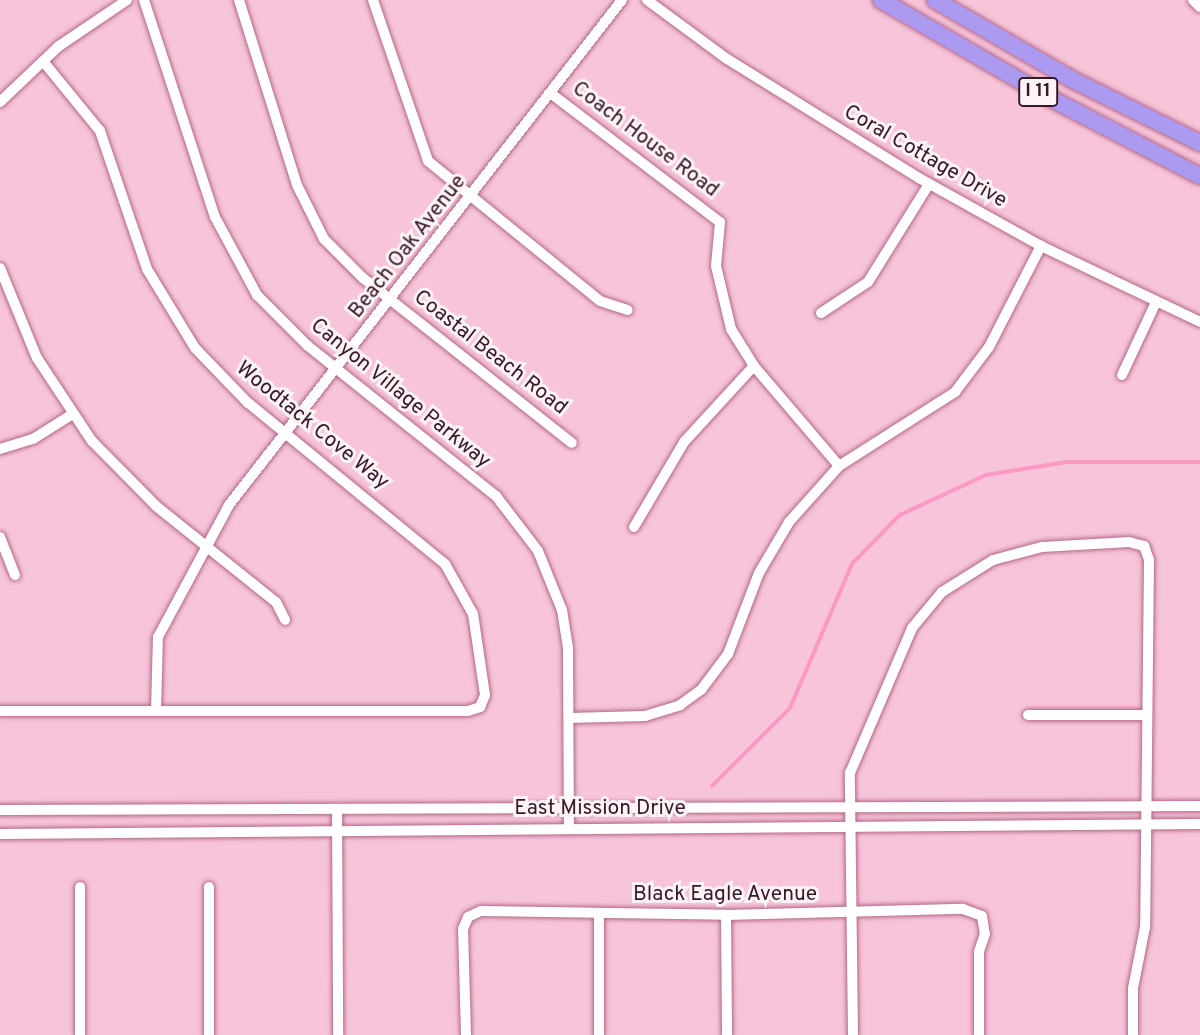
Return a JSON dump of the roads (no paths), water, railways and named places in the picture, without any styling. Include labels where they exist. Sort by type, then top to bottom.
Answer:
[{"type":"highway","name":"I 11","points":[[881,0],[1050,98],[1200,176]]},
{"type":"highway","name":"I 11","points":[[935,0],[1073,80],[1200,143]]},
{"type":"street","points":[[0,102],[43,61],[127,0]]},
{"type":"street","name":"Canyon Village Parkway","points":[[144,0],[233,258],[272,312],[336,369],[474,477],[527,533],[562,610],[569,718],[569,828]]},
{"type":"street","name":"Coastal Beach Road","points":[[239,0],[308,213],[347,264],[572,443]]},
{"type":"street","points":[[373,0],[422,151],[470,199],[600,301],[628,310]]},
{"type":"street","name":"Beach Oak Avenue","points":[[156,711],[158,638],[204,546],[285,433],[553,95],[622,0]]},
{"type":"street","name":"Coral Cottage Drive","points":[[647,0],[727,59],[929,184],[1041,246],[1200,322]]},
{"type":"street","points":[[1193,0],[1200,7]]},
{"type":"street","name":"Woodtack Cove Way","points":[[43,61],[100,131],[147,269],[183,331],[217,373],[285,433],[445,564],[477,629],[485,695],[480,707],[156,711]]},
{"type":"street","name":"Coach House Road","points":[[553,95],[720,222],[720,297],[731,329],[754,366],[839,466]]},
{"type":"street","points":[[821,313],[868,282],[929,184]]},
{"type":"street","points":[[569,718],[645,716],[680,705],[701,690],[728,653],[778,539],[839,466],[939,404],[962,384],[989,347],[1041,246]]},
{"type":"street","points":[[0,268],[6,304],[71,415],[128,481],[204,546],[276,602],[285,620]]},
{"type":"street","points":[[1122,374],[1156,302]]},
{"type":"street","points":[[634,527],[684,442],[754,366]]},
{"type":"street","points":[[0,449],[33,439],[71,415]]},
{"type":"street","points":[[0,537],[15,575]]},
{"type":"street","points":[[853,1035],[850,806],[853,761],[878,716],[905,641],[942,592],[985,563],[1026,549],[1144,546],[1149,560],[1145,715],[1145,927],[1133,988],[1133,1035]]},
{"type":"street","points":[[0,711],[156,711]]},
{"type":"street","points":[[1028,715],[1145,715]]},
{"type":"street","name":"East Mission Drive","points":[[0,810],[1200,806]]},
{"type":"street","points":[[337,808],[338,1035]]},
{"type":"street","name":"East Mission Drive","points":[[0,834],[1200,824]]},
{"type":"street","points":[[80,887],[80,1035]]},
{"type":"street","points":[[209,887],[209,1035]]},
{"type":"street","name":"Black Eagle Avenue","points":[[466,1035],[463,929],[468,917],[481,911],[726,915],[853,914],[963,909],[982,916],[979,1035]]},
{"type":"street","points":[[599,915],[599,1035]]},
{"type":"street","points":[[726,915],[726,1035]]},
{"type":"waterway","points":[[712,786],[790,708],[852,564],[900,515],[986,475],[1066,462],[1200,462]]}]
